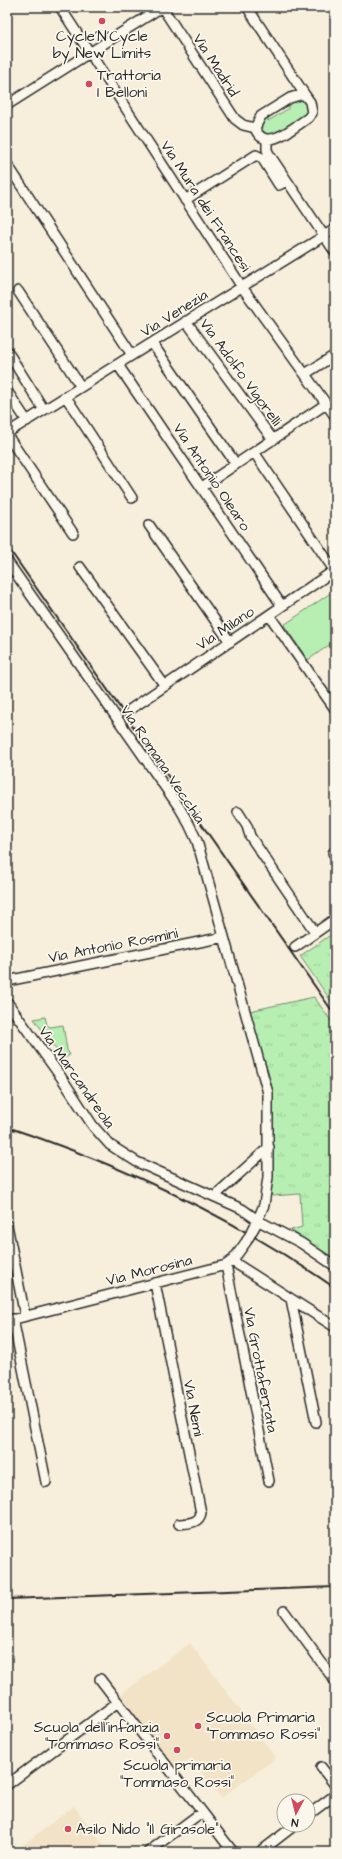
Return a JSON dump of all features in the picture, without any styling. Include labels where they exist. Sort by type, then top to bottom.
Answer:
[{"type":"street","name":"Via Mura dei Francesi","points":[[60,7],[242,287],[335,416]]},
{"type":"street","points":[[7,105],[162,7]]},
{"type":"street","name":"Via Madrid","points":[[162,7],[235,119],[243,125],[255,128]]},
{"type":"street","points":[[246,7],[310,102],[312,109],[312,113],[308,118],[274,140],[267,140],[259,136],[255,128],[261,116],[290,98],[305,95]]},
{"type":"street","points":[[267,140],[267,150],[335,252]]},
{"type":"street","points":[[185,200],[256,155],[262,158],[279,185],[287,181]]},
{"type":"street","points":[[7,164],[132,355]]},
{"type":"street","name":"Via Venezia","points":[[7,434],[335,229]]},
{"type":"street","points":[[18,291],[81,387]]},
{"type":"street","name":"Via Adolfo Vigorelli","points":[[186,321],[272,440]]},
{"type":"street","points":[[152,343],[236,464]]},
{"type":"street","points":[[7,351],[44,410]]},
{"type":"street","points":[[304,374],[335,355]]},
{"type":"street","name":"Via Antonio Olearo","points":[[118,365],[282,606]]},
{"type":"street","points":[[7,391],[26,421]]},
{"type":"street","points":[[66,397],[132,498]]},
{"type":"street","points":[[202,487],[326,404]]},
{"type":"street","points":[[7,434],[73,533]]},
{"type":"street","points":[[254,452],[335,570]]},
{"type":"street","points":[[150,525],[230,642]]},
{"type":"street","name":"Via Romana Vecchia","points":[[7,561],[185,816],[197,841],[267,1090],[269,1104],[268,1177],[264,1205],[257,1224]]},
{"type":"street","points":[[80,567],[165,686]]},
{"type":"street","name":"Via Milano","points":[[131,709],[335,570]]},
{"type":"street","points":[[269,615],[335,709]]},
{"type":"street","points":[[238,812],[247,826],[250,836],[315,932]]},
{"type":"street","points":[[295,947],[335,919]]},
{"type":"street","name":"Via Antonio Rosmini","points":[[7,981],[224,937]]},
{"type":"street","name":"Via Marcandreola","points":[[7,1002],[61,1077],[93,1126],[110,1145],[137,1162],[242,1209],[257,1224],[301,1243],[335,1266]]},
{"type":"street","points":[[217,1197],[220,1192],[269,1148]]},
{"type":"street","points":[[242,1209],[256,1209],[264,1205]]},
{"type":"street","points":[[257,1224],[246,1242],[229,1263],[291,1299],[335,1327]]},
{"type":"street","points":[[7,1225],[25,1316]]},
{"type":"street","name":"Via Morosina","points":[[46,1482],[10,1320],[229,1263]]},
{"type":"street","name":"Via Grottaferrata","points":[[229,1263],[268,1481]]},
{"type":"street","name":"Via Nemi","points":[[155,1283],[201,1513],[200,1518],[196,1521],[179,1524]]},
{"type":"street","points":[[291,1299],[316,1422]]},
{"type":"street","points":[[284,1611],[335,1681]]},
{"type":"street","points":[[100,1679],[233,1852]]},
{"type":"street","points":[[7,1785],[118,1702]]},
{"type":"street","points":[[321,1767],[335,1785]]},
{"type":"street","points":[[316,1809],[335,1795]]},
{"type":"street","points":[[148,1852],[202,1812]]},
{"type":"street","points":[[260,1852],[285,1833]]},
{"type":"shaded area","name":"Scuola Primaria \"Tommaso Rossi\"","points":[[190,1643],[276,1758],[221,1798],[191,1758],[175,1769],[120,1695]]},
{"type":"shaded area","name":"Asilo Nido \"Il Girasole\"","points":[[74,1806],[109,1852],[14,1852]]},
{"type":"green space","points":[[298,99],[307,102],[309,109],[307,116],[278,135],[267,136],[260,130],[263,120],[268,116],[268,121],[288,109],[288,103]]},
{"type":"green space","points":[[335,590],[335,641],[308,660],[284,625]]},
{"type":"green space","points":[[335,932],[335,1007],[300,956]]},
{"type":"green space","points":[[314,997],[335,1026],[335,1260],[291,1230],[302,1227],[300,1194],[272,1196],[268,1182],[268,1093],[245,1012]]},
{"type":"green space","points":[[45,1017],[47,1025],[50,1027],[63,1025],[67,1050],[70,1055],[63,1059],[34,1019]]},
{"type":"railway","points":[[7,546],[335,1015]]},
{"type":"railway","points":[[7,1127],[93,1158],[177,1196],[258,1239],[335,1288]]},
{"type":"railway","points":[[7,1599],[335,1587]]},
{"type":"place","name":"Cycle'N'Cycle by New Limits","points":[[102,21]]},
{"type":"place","name":"Trattoria I Belloni","points":[[89,84]]},
{"type":"place","name":"Scuola Primaria \"Tommaso Rossi\"","points":[[198,1726]]},
{"type":"place","name":"Scuola dell'infanzia \"Tommaso Rossi\"","points":[[167,1736]]},
{"type":"place","name":"Scuola primaria \"Tommaso Rossi\"","points":[[177,1750]]},
{"type":"place","name":"Asilo Nido \"Il Girasole\"","points":[[68,1829]]}]
